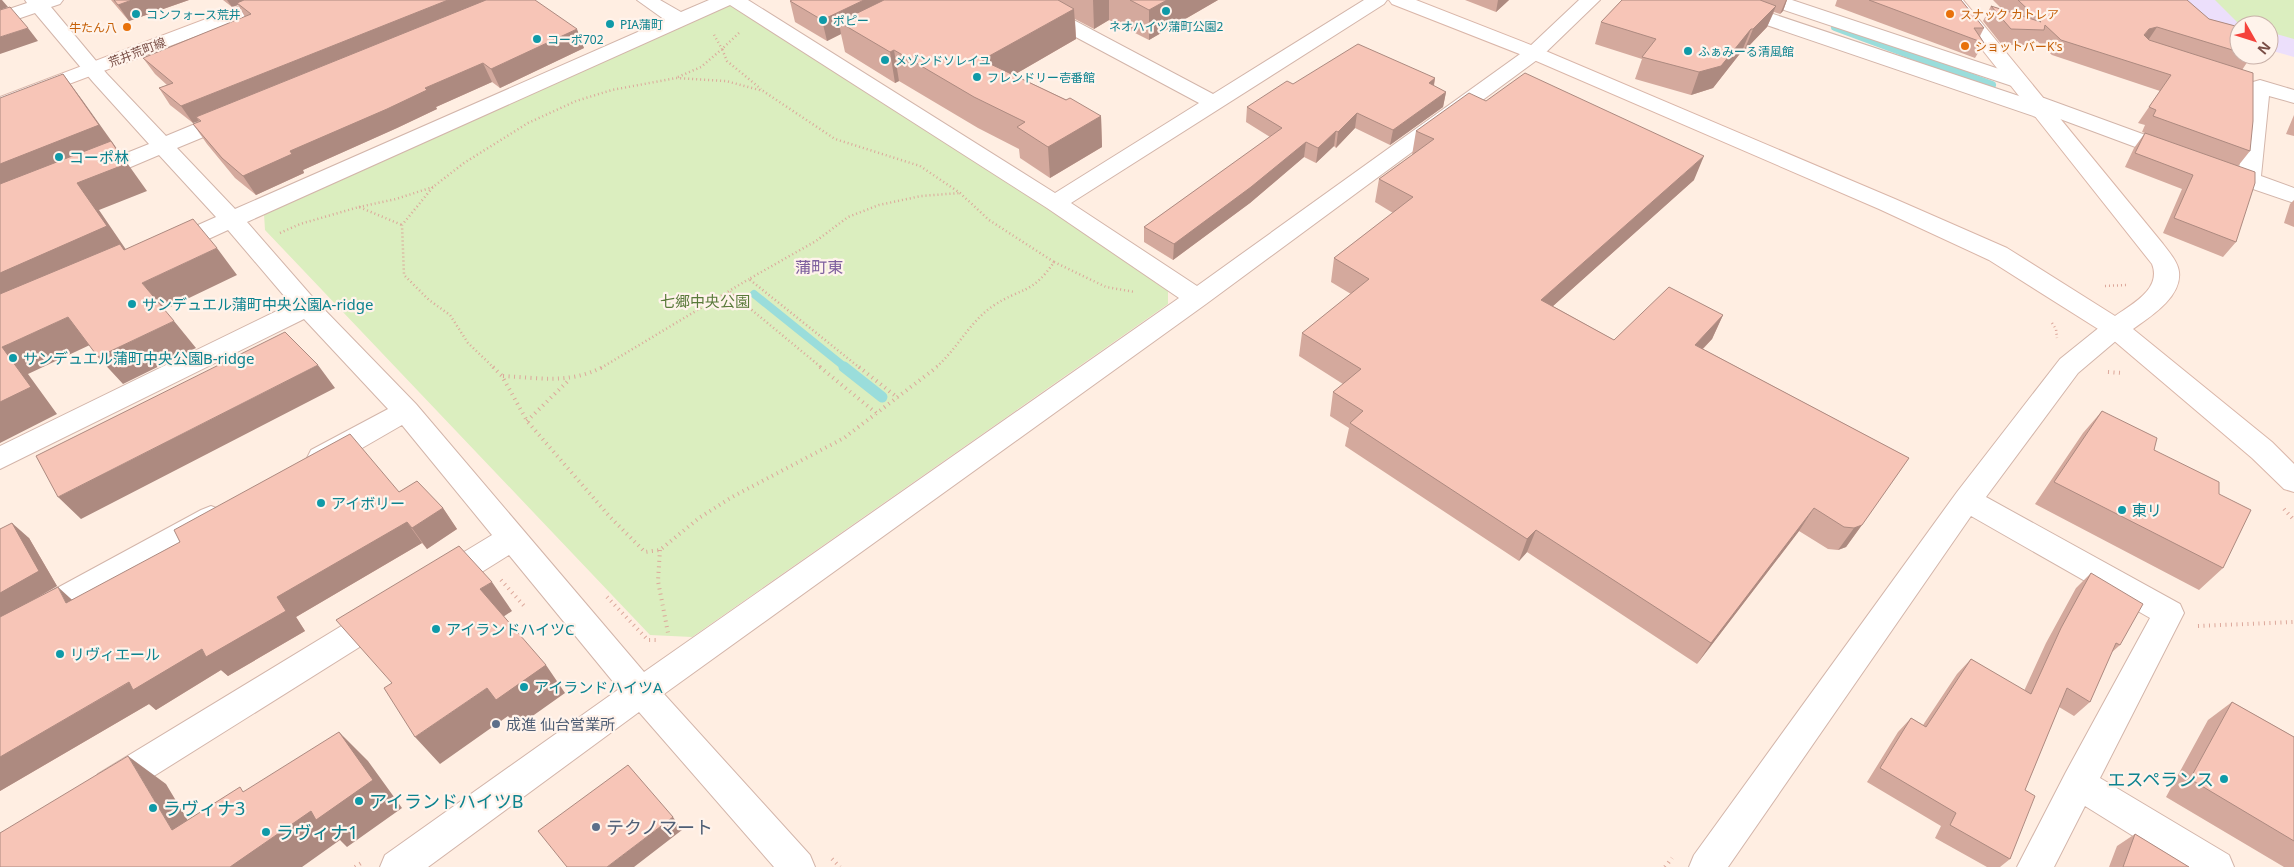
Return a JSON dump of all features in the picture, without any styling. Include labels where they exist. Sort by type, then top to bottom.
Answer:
[{"type":"street","name":"荒井荒町線","points":[[0,104],[274,0]]},
{"type":"street","points":[[648,0],[679,20]]},
{"type":"street","points":[[145,258],[725,0]]},
{"type":"street","points":[[735,0],[767,20],[829,50],[1197,298]]},
{"type":"street","points":[[1021,0],[1215,103]]},
{"type":"street","points":[[1055,203],[1377,0]]},
{"type":"street","points":[[1399,0],[1534,53],[1887,204],[1998,254],[2115,328],[2262,450],[2294,481]]},
{"type":"street","points":[[398,867],[641,692],[1197,298],[1534,53],[1590,0]]},
{"type":"street","points":[[1712,0],[2040,107],[2294,196]]},
{"type":"street","points":[[1708,867],[1968,500],[2069,366],[2164,288],[2167,274],[2165,266],[2155,250],[1953,0]]},
{"type":"street","points":[[0,18],[42,2],[93,69],[232,220],[307,306],[406,411],[641,692],[797,867]]},
{"type":"street","points":[[1782,3],[2019,82]]},
{"type":"street","points":[[2249,180],[2251,83],[2294,97]]},
{"type":"street","points":[[73,182],[254,108]]},
{"type":"street","points":[[0,458],[307,306]]},
{"type":"street","points":[[296,472],[406,411]]},
{"type":"street","points":[[1968,500],[2169,613],[2035,867]]},
{"type":"street","points":[[0,634],[235,505]]},
{"type":"street","points":[[84,800],[512,538]]},
{"type":"street","points":[[2078,783],[2216,867]]},
{"type":"path","points":[[676,78],[701,67],[736,34],[767,20]]},
{"type":"path","points":[[710,31],[716,36],[727,61],[763,92],[835,139],[872,149],[920,166],[960,193],[989,220],[1054,262],[1106,287],[1143,293]]},
{"type":"path","points":[[763,92],[726,80],[676,78],[612,90],[568,105],[528,123],[464,163],[433,187],[402,225],[404,274],[429,300],[450,315],[468,343],[502,376],[527,421],[610,517],[646,552],[660,550],[699,518],[724,502],[844,438],[943,362],[970,327],[987,311],[1042,280],[1054,262]]},
{"type":"path","points":[[276,235],[300,224],[358,207],[396,199],[433,187]]},
{"type":"path","points":[[502,376],[571,379],[585,376],[617,360],[637,345],[816,241],[848,217],[879,205],[921,196],[960,193]]},
{"type":"path","points":[[358,207],[402,225]]},
{"type":"path","points":[[749,280],[898,398]]},
{"type":"path","points":[[2100,285],[2126,286],[2131,282]]},
{"type":"path","points":[[730,292],[876,413]]},
{"type":"path","points":[[2048,317],[2056,329],[2057,338],[2051,346]]},
{"type":"path","points":[[2101,373],[2126,374]]},
{"type":"path","points":[[527,421],[571,379]]},
{"type":"path","points":[[2280,504],[2294,520]]},
{"type":"path","points":[[660,550],[658,581],[669,640]]},
{"type":"path","points":[[2169,613],[2194,627],[2294,622]]},
{"type":"path","points":[[1665,867],[1677,851]]},
{"type":"path","points":[[826,852],[840,867]]},
{"type":"shaded area","points":[[2096,0],[2294,0],[2294,57],[2279,53],[2279,15],[2229,15],[2229,38]]},
{"type":"green space","name":"七郷中央公園","points":[[735,0],[1168,287],[1168,304],[692,637],[650,635],[265,230],[264,214]]},
{"type":"green space","points":[[2215,0],[2294,0],[2294,39],[2279,35],[2279,15],[2230,15]]},
{"type":"building","points":[[114,0],[132,0],[118,5]]},
{"type":"building","points":[[244,0],[448,0],[181,106],[159,88],[173,83],[143,58],[251,14],[237,3]]},
{"type":"building","points":[[486,0],[535,0],[577,29],[491,69],[483,63],[425,88],[427,90],[290,151],[292,154],[243,176],[222,158],[193,124],[201,121],[196,117]]},
{"type":"building","points":[[864,0],[822,20],[790,1]]},
{"type":"building","points":[[884,0],[1058,0],[1074,9],[982,60],[1066,100],[1070,98],[1101,116],[1048,147],[1017,127],[1025,122],[974,97],[894,50],[890,52],[839,22]]},
{"type":"building","points":[[1130,0],[1167,0],[1149,10]]},
{"type":"building","points":[[1622,0],[1760,0],[1776,6],[1751,29],[1721,66],[1699,72],[1642,57],[1656,39],[1601,22]]},
{"type":"building","points":[[1869,0],[1961,0],[1984,28],[1974,28],[1984,43]]},
{"type":"building","points":[[2018,0],[2187,0],[2209,19],[2229,24],[2229,49],[2157,27],[2149,29],[2144,35],[2149,40],[2253,73],[2253,121],[2250,151],[2153,116],[2156,110],[2149,107],[2171,75],[2061,40],[2045,25],[2044,30],[2011,29],[1991,6],[2041,22]]},
{"type":"building","points":[[10,7],[28,28],[0,37],[0,10]]},
{"type":"building","points":[[1358,44],[1435,78],[1429,83],[1446,92],[1393,130],[1357,113],[1318,148],[1306,142],[1251,187],[1174,244],[1144,227],[1282,128],[1247,107],[1287,81],[1293,84]]},
{"type":"building","points":[[1525,73],[1704,156],[1541,300],[1614,340],[1669,287],[1723,315],[1695,345],[1909,458],[1862,525],[1854,528],[1844,527],[1814,508],[1711,643],[1536,530],[1527,539],[1350,423],[1363,411],[1333,392],[1361,369],[1302,333],[1369,279],[1334,258],[1413,197],[1379,179],[1434,139],[1416,131],[1469,93],[1486,101]]},
{"type":"building","points":[[63,74],[99,125],[0,164],[0,98]]},
{"type":"building","points":[[2145,133],[2255,172],[2255,183],[2236,242],[2174,218],[2193,175],[2135,153]]},
{"type":"building","points":[[111,141],[126,164],[77,183],[107,226],[0,273],[0,184]]},
{"type":"building","points":[[193,219],[217,248],[142,283],[174,321],[98,357],[68,317],[2,347],[31,387],[0,402],[0,294],[120,244],[124,250]]},
{"type":"building","points":[[285,332],[318,365],[58,497],[36,456]]},
{"type":"building","points":[[2102,411],[2157,438],[2154,450],[2219,482],[2219,494],[2251,510],[2223,568],[2054,482]]},
{"type":"building","points":[[350,434],[399,492],[417,481],[443,508],[412,528],[407,522],[277,597],[286,611],[206,657],[202,649],[133,690],[129,682],[0,757],[0,617],[58,587],[66,603],[180,542],[174,530]]},
{"type":"building","points":[[12,523],[39,571],[0,593],[0,529]]},
{"type":"building","points":[[459,546],[492,582],[480,589],[546,665],[496,700],[487,688],[415,737],[384,688],[392,683],[336,620]]},
{"type":"building","points":[[2091,573],[2143,604],[2120,645],[2116,643],[2090,702],[2067,688],[2025,790],[2035,796],[2010,859],[1950,825],[1956,813],[1880,768],[1911,718],[1926,727],[1971,659],[2031,694],[2061,628]]},
{"type":"building","points":[[2232,702],[2294,737],[2294,841],[2190,779]]},
{"type":"building","points":[[339,732],[373,780],[316,820],[311,811],[230,867],[0,867],[0,833],[128,756],[172,830],[240,787],[243,792]]},
{"type":"building","points":[[628,765],[673,817],[607,867],[567,867],[538,831]]},
{"type":"building","points":[[2135,834],[2189,867],[2123,867]]},
{"type":"waterway","points":[[1835,27],[1992,85]]},
{"type":"waterway","points":[[754,294],[846,368]]},
{"type":"waterway","points":[[844,367],[882,397]]},
{"type":"place","name":"ネオハイツ蒲町公園2","points":[[1166,11]]},
{"type":"place","name":"コンフォース荒井","points":[[136,14]]},
{"type":"place","name":"スナック カトレア","points":[[1950,14]]},
{"type":"place","name":"ポピー","points":[[823,20]]},
{"type":"place","name":"PIA蒲町","points":[[610,24]]},
{"type":"place","name":"牛たん八","points":[[127,27]]},
{"type":"place","name":"コーポ702","points":[[537,39]]},
{"type":"place","name":"ショットバーK's","points":[[1965,46]]},
{"type":"place","name":"ふぁみーる清風館","points":[[1688,51]]},
{"type":"place","name":"メゾンドソレイユ","points":[[885,60]]},
{"type":"place","name":"フレンドリー壱番館","points":[[977,77]]},
{"type":"place","name":"コーポ林","points":[[59,157]]},
{"type":"place","name":"サンデュエル蒲町中央公園A-ridge","points":[[132,304]]},
{"type":"place","name":"サンデュエル蒲町中央公園B-ridge","points":[[13,358]]},
{"type":"place","name":"アイボリー","points":[[321,503]]},
{"type":"place","name":"東リ","points":[[2122,510]]},
{"type":"place","name":"アイランドハイツC","points":[[436,629]]},
{"type":"place","name":"リヴィエール","points":[[60,654]]},
{"type":"place","name":"アイランドハイツA","points":[[524,687]]},
{"type":"place","name":"成進 仙台営業所","points":[[496,724]]},
{"type":"place","name":"エスペランス","points":[[2224,779]]},
{"type":"place","name":"アイランドハイツB","points":[[359,801]]},
{"type":"place","name":"ラヴィナ3","points":[[153,808]]},
{"type":"place","name":"テクノマート","points":[[596,827]]},
{"type":"place","name":"ラヴィナ1","points":[[266,832]]},
{"type":"district","name":"蒲町東","points":[[819,267]]}]
